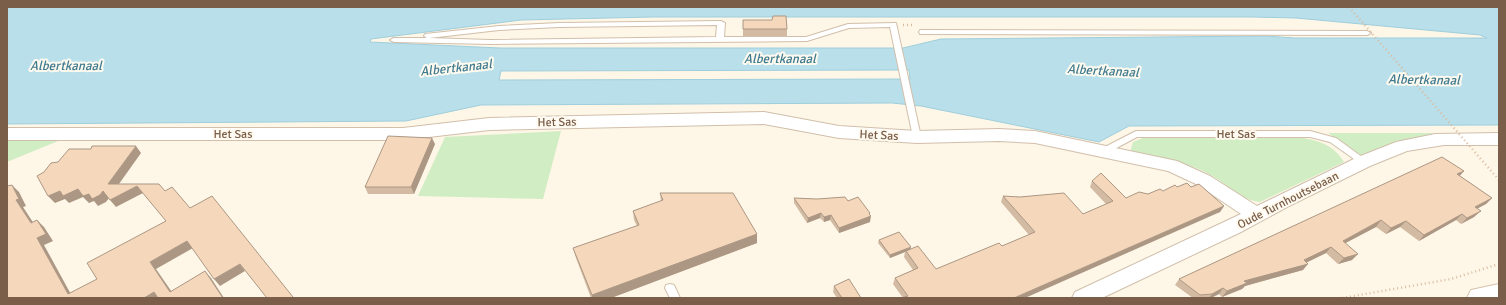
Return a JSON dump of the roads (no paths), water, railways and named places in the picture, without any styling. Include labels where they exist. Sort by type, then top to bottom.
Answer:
[{"type":"main road","points":[[1480,298],[1499,294]]},
{"type":"street","name":"Het Sas","points":[[7,134],[403,134],[489,124],[764,118],[839,132],[917,136],[999,135],[1035,137],[1172,165],[1207,182],[1255,214]]},
{"type":"street","name":"Oude Turnhoutsebaan","points":[[1084,297],[1234,227],[1255,214],[1364,162],[1406,146],[1425,141],[1499,139]]},
{"type":"lane","points":[[720,39],[721,23],[559,25],[499,28],[394,40],[554,42],[808,39],[848,26],[893,26],[917,136]]},
{"type":"lane","points":[[554,42],[559,25]]},
{"type":"lane","points":[[923,32],[1367,33]]},
{"type":"lane","name":"Het Sas","points":[[1104,151],[1136,134],[1310,134],[1333,140],[1364,162]]},
{"type":"lane","points":[[670,288],[675,298]]},
{"type":"water","name":"Albertkanaal","points":[[7,7],[1499,7],[1499,125],[1129,126],[1099,142],[921,106],[892,103],[481,105],[406,121],[7,124]],"holes":[[[652,17],[1296,18],[1480,35],[1487,38],[1295,38],[1266,36],[941,39],[903,48],[500,48],[370,42],[371,39],[521,20]],[[909,70],[910,79],[499,80],[501,71]]]}]
